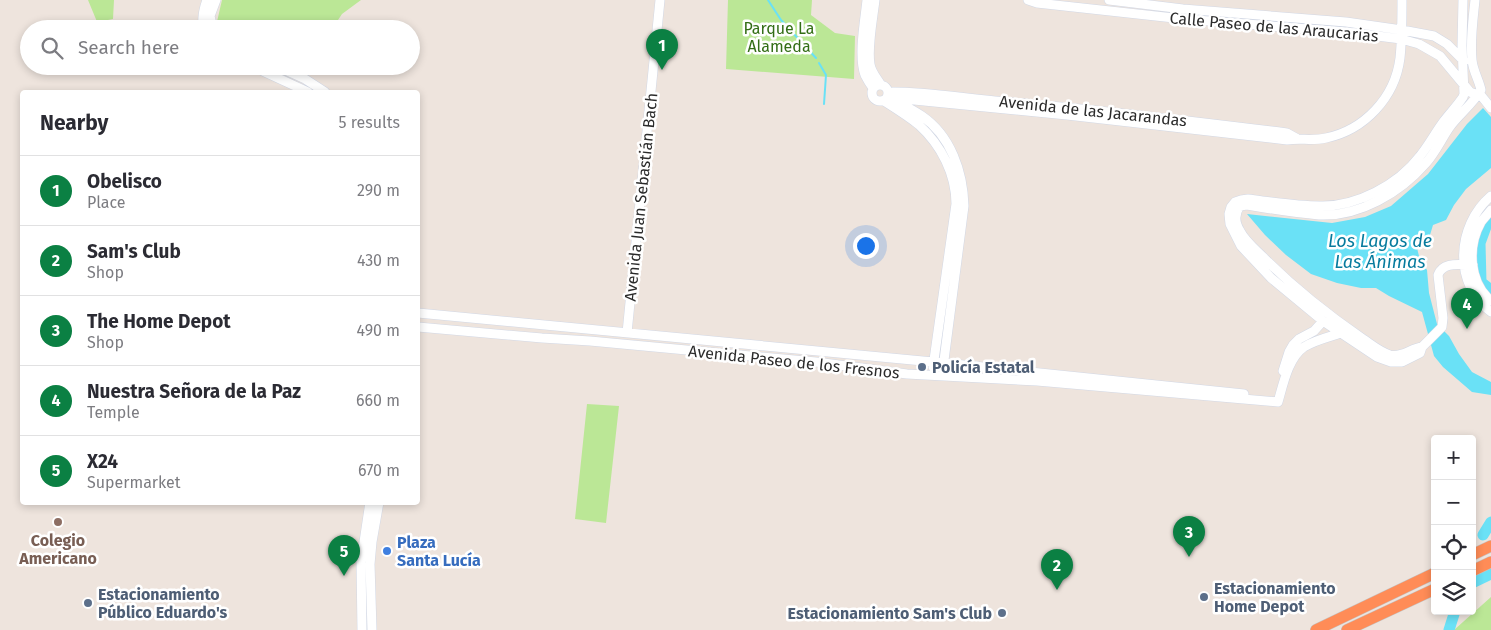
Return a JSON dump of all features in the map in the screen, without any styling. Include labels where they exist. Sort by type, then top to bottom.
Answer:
[{"type":"highway","points":[[1476,553],[1491,546]]},
{"type":"highway","points":[[1474,570],[1491,562]]},
{"type":"highway","points":[[1306,630],[1320,628],[1431,575]]},
{"type":"highway","points":[[1347,630],[1431,591]]},
{"type":"street","points":[[202,20],[203,9],[207,0]]},
{"type":"street","points":[[211,20],[210,16],[216,0]]},
{"type":"street","name":"Avenida Juan Sebastián Bach","points":[[627,334],[660,0]]},
{"type":"street","points":[[866,0],[862,55],[865,77],[877,86],[886,87],[887,96],[928,134],[942,153],[952,175],[956,191],[956,204],[934,363],[937,375]]},
{"type":"street","points":[[875,0],[869,55],[870,65],[877,86]]},
{"type":"street","name":"Calle Paseo de las Araucarias","points":[[1028,0],[1037,3],[1183,19],[1346,32],[1434,36],[1447,44],[1475,74]]},
{"type":"street","name":"Calle Paseo de las Araucarias","points":[[1109,0],[1184,9],[1346,22],[1401,34],[1440,56],[1470,92],[1479,93],[1490,108]]},
{"type":"street","name":"Avenida de las Jacarandas","points":[[887,96],[913,92],[969,99],[1078,108],[1287,133],[1296,138],[1309,140],[1325,138],[1344,133],[1358,125],[1372,114],[1390,90],[1400,60],[1402,0]]},
{"type":"street","points":[[1464,0],[1462,46],[1463,97],[1419,157],[1405,172],[1371,195],[1354,201],[1320,206],[1248,199],[1236,202],[1231,207],[1229,214],[1234,235],[1241,246],[1272,278],[1341,333],[1390,362],[1402,362],[1420,353],[1424,345],[1442,327],[1443,318],[1438,275],[1440,269],[1446,265],[1473,264]]},
{"type":"street","points":[[1424,345],[1402,355],[1390,355],[1379,350],[1349,329],[1276,271],[1246,241],[1236,223],[1236,213],[1240,206],[1247,205],[1320,215],[1337,214],[1375,203],[1411,178],[1425,164],[1439,146],[1448,130],[1481,90],[1472,61],[1474,0]]},
{"type":"street","points":[[271,75],[304,90]]},
{"type":"street","points":[[297,75],[322,90]]},
{"type":"street","points":[[877,86],[871,93],[873,99],[878,101],[887,96]]},
{"type":"street","points":[[887,96],[917,112],[935,127],[946,141],[960,173],[964,206],[944,363],[937,375]]},
{"type":"street","name":"Avenida de las Jacarandas","points":[[887,96],[1287,140],[1296,138]]},
{"type":"street","points":[[917,112],[915,108],[918,103],[923,101]]},
{"type":"street","points":[[1491,196],[1486,200],[1474,218],[1466,236],[1463,264],[1468,286],[1474,296],[1491,312]]},
{"type":"street","points":[[1491,210],[1481,222],[1472,251],[1475,280],[1491,301]]},
{"type":"street","name":"Avenida Paseo de los Fresnos","points":[[420,313],[944,363],[1276,400]]},
{"type":"street","points":[[1276,400],[1289,352],[1299,339],[1314,330],[1323,320]]},
{"type":"street","name":"Avenida Paseo de los Fresnos","points":[[420,327],[830,364],[907,374],[1046,382],[1276,400]]},
{"type":"street","points":[[1276,400],[1286,375],[1299,351],[1306,346],[1341,333]]},
{"type":"street","points":[[830,364],[832,353]]},
{"type":"street","points":[[362,630],[361,562],[370,505]]},
{"type":"street","points":[[372,630],[370,564],[378,505]]},
{"type":"green space","points":[[88,0],[114,0],[113,19],[96,20]]},
{"type":"green space","points":[[222,0],[361,0],[342,14],[338,20],[217,20]]},
{"type":"green space","name":"Parque La Alameda","points":[[728,0],[812,0],[811,15],[835,33],[855,36],[854,79],[726,69]]},
{"type":"green space","points":[[587,404],[619,406],[606,523],[575,519]]},
{"type":"green space","points":[[1491,597],[1491,630],[1454,630],[1471,615],[1476,615],[1476,610]]},
{"type":"water","name":"Los Lagos de Las Ánimas","points":[[1483,108],[1491,117],[1491,168],[1466,189],[1446,220],[1433,225],[1430,235],[1417,248],[1420,260],[1427,270],[1429,293],[1437,324],[1449,336],[1472,372],[1491,382],[1491,395],[1472,392],[1443,367],[1434,356],[1422,312],[1376,288],[1361,288],[1337,283],[1311,274],[1286,255],[1247,214],[1332,223],[1365,217],[1391,206],[1428,174],[1467,124]]},
{"type":"waterway","points":[[768,0],[781,20],[816,58]]},
{"type":"waterway","points":[[819,63],[826,75],[824,104]]},
{"type":"waterway","points":[[1491,221],[1487,224],[1480,243],[1481,282],[1491,290]]},
{"type":"waterway","points":[[1483,535],[1491,522]]},
{"type":"waterway","points":[[1476,581],[1491,574]]},
{"type":"waterway","points":[[1449,630],[1454,615]]},
{"type":"place","name":"Obelisco","points":[[662,70]]},
{"type":"place","name":"Nuestra Señora de la Paz","points":[[1467,329]]},
{"type":"place","name":"Policía Estatal","points":[[922,367]]},
{"type":"place","name":"Colegio Americano","points":[[58,522]]},
{"type":"place","name":"Plaza Santa Lucía","points":[[387,551]]},
{"type":"place","name":"The Home Depot","points":[[1189,557]]},
{"type":"place","name":"X24","points":[[344,576]]},
{"type":"place","name":"Sam's Club","points":[[1057,590]]},
{"type":"place","name":"Estacionamiento Home Depot","points":[[1204,597]]},
{"type":"place","name":"Estacionamiento Público Eduardo's","points":[[88,603]]},
{"type":"place","name":"Estacionamiento Sam's Club","points":[[1002,613]]}]
